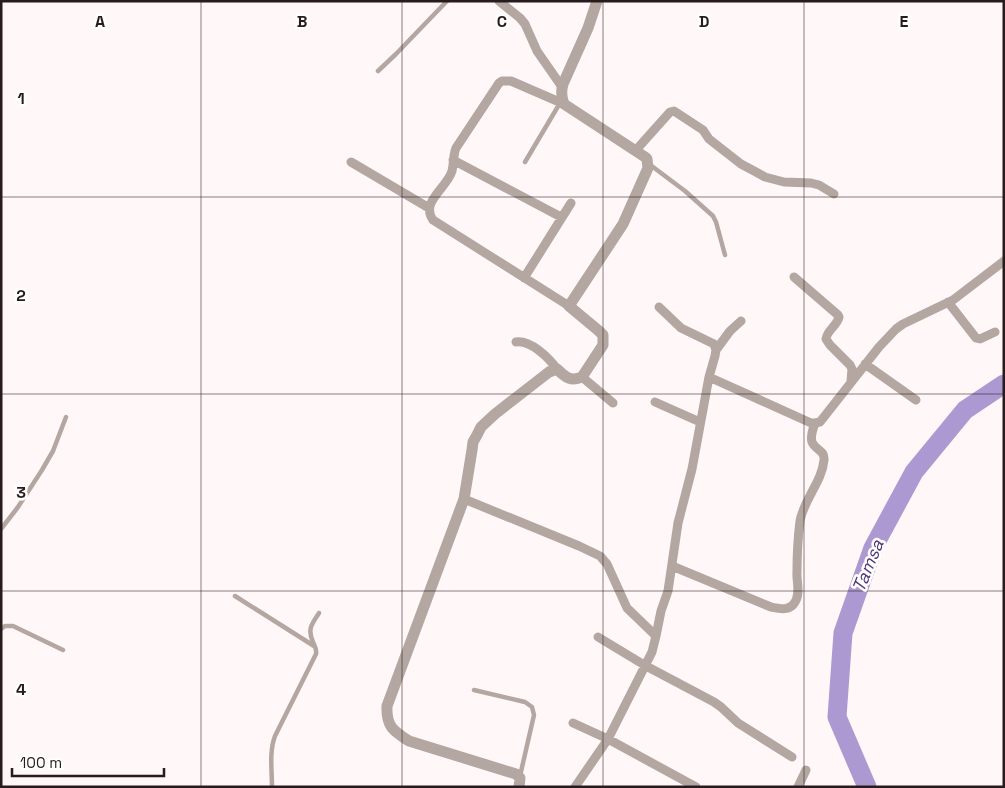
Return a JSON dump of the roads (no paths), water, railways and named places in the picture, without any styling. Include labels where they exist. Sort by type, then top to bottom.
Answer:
[{"type":"street","points":[[499,1],[525,24],[537,51],[562,87]]},
{"type":"street","points":[[562,103],[562,87],[588,28],[597,1]]},
{"type":"street","points":[[516,342],[522,341],[543,354],[568,379],[577,379],[582,377],[603,345],[603,335],[569,306],[433,220],[430,216],[430,204],[452,171],[456,148],[496,87],[502,81],[511,81],[562,103],[636,150],[645,157],[648,164],[646,174],[623,224],[569,306]]},
{"type":"street","points":[[636,150],[670,112],[674,111],[703,130],[709,139],[741,164],[760,174],[776,181],[811,183],[825,188],[834,194]]},
{"type":"street","points":[[453,160],[561,217]]},
{"type":"street","points":[[351,162],[429,208]]},
{"type":"street","points":[[524,278],[570,203]]},
{"type":"street","points":[[709,377],[811,423],[820,422],[865,364],[899,326],[961,295],[1004,261]]},
{"type":"street","points":[[794,278],[838,315],[838,322],[827,334],[826,339],[850,365],[852,371],[851,382]]},
{"type":"street","points":[[948,302],[976,338],[980,339],[995,332]]},
{"type":"street","points":[[658,307],[681,328],[714,344],[716,350]]},
{"type":"street","points":[[574,787],[608,739],[652,652],[668,591],[678,524],[692,469],[709,377],[716,350],[741,320]]},
{"type":"street","points":[[865,364],[916,400]]},
{"type":"street","points":[[521,784],[516,774],[409,741],[393,730],[389,724],[387,706],[464,499],[473,442],[481,427],[495,414],[544,375],[556,369]]},
{"type":"street","points":[[582,377],[614,403]]},
{"type":"street","points":[[655,402],[700,422]]},
{"type":"street","points":[[672,566],[771,607],[786,610],[795,602],[798,591],[797,568],[802,515],[822,471],[824,459],[823,454],[813,444],[812,440],[815,423]]},
{"type":"street","points":[[464,499],[600,556],[607,564],[627,608],[656,636]]},
{"type":"street","points":[[598,637],[646,666],[714,702],[738,723],[792,756]]},
{"type":"street","points":[[572,724],[608,739],[696,787]]},
{"type":"street","points":[[798,787],[806,770]]},
{"type":"lane","points":[[378,71],[447,1]]},
{"type":"lane","points":[[525,162],[562,103]]},
{"type":"lane","points":[[648,164],[685,191],[713,216],[726,254]]},
{"type":"lane","points":[[1,530],[45,465],[53,451],[66,417]]},
{"type":"lane","points":[[235,596],[315,646]]},
{"type":"lane","points":[[272,787],[272,744],[316,654],[310,631],[319,613]]},
{"type":"lane","points":[[1,629],[5,626],[13,626],[63,650]]},
{"type":"lane","points":[[474,690],[525,702],[532,707],[534,715],[521,784]]},
{"type":"waterway","name":"Tamsa","points":[[867,787],[837,717],[843,633],[873,548],[914,472],[965,410],[1004,384]]}]
